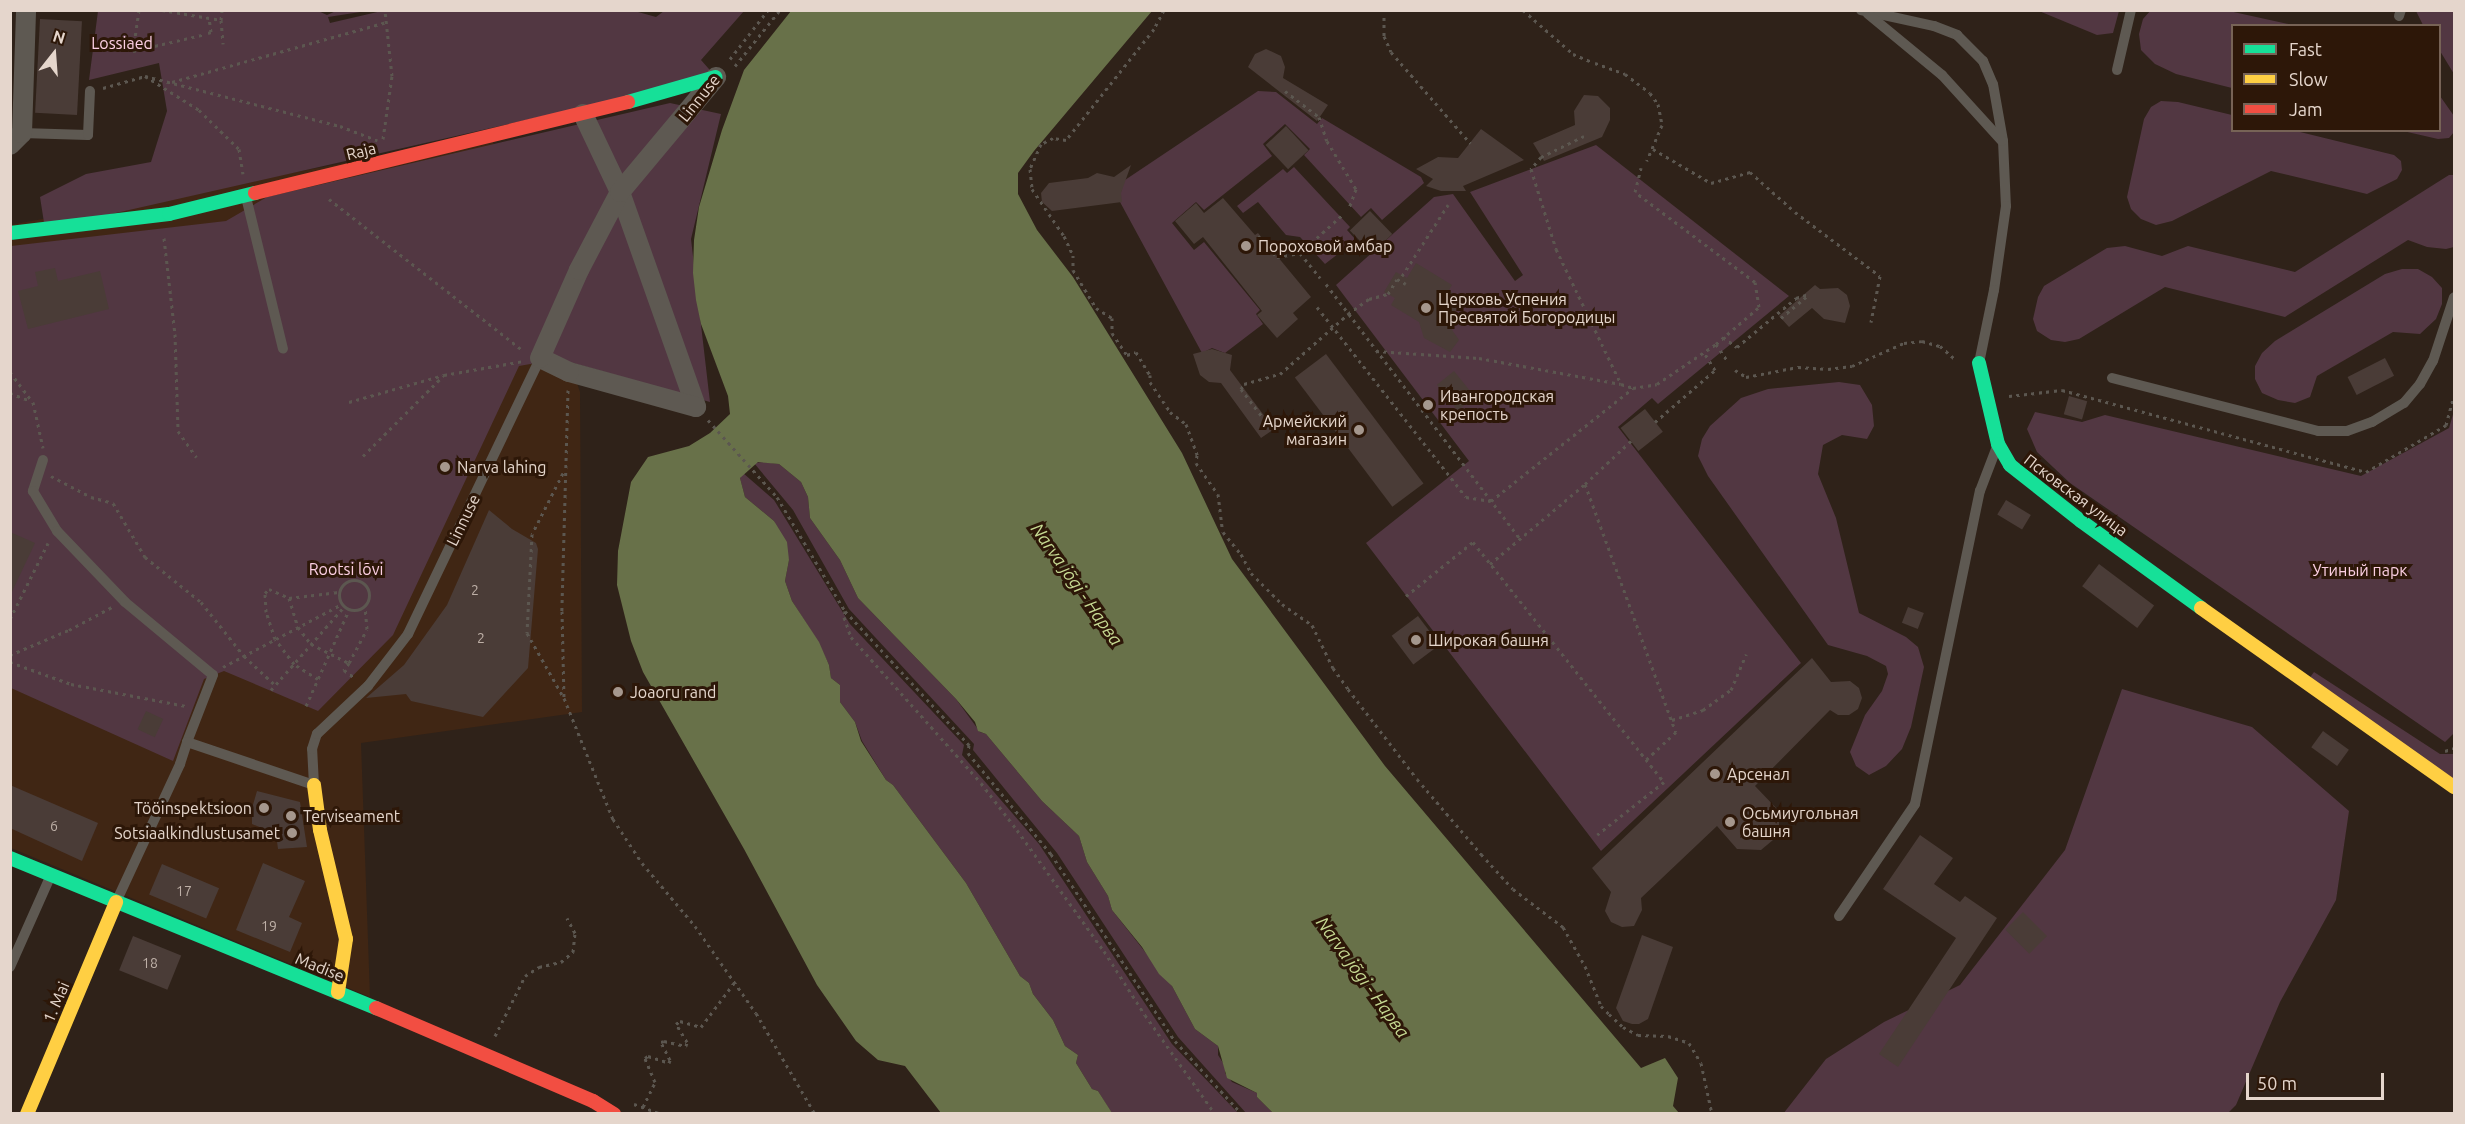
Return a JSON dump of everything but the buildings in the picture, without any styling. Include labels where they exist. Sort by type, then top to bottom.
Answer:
[{"type":"street","points":[[16,139],[26,10]]},
{"type":"street","name":"Raja","points":[[10,232],[161,215],[583,114],[716,77]]},
{"type":"street","name":"Linnuse","points":[[540,358],[579,270],[620,192],[716,77]]},
{"type":"street","points":[[540,358],[569,372],[696,407],[620,192],[583,114]]},
{"type":"street","name":"Псковская улица","points":[[1979,363],[1998,444],[2010,465],[2028,481],[2303,683],[2454,787]]},
{"type":"street","name":"Linnuse","points":[[314,785],[320,830],[346,939],[338,992]]},
{"type":"street","name":"Madise","points":[[10,858],[338,992],[593,1101],[614,1113]]},
{"type":"street","name":"1. Mai","points":[[27,1113],[116,902]]},
{"type":"lane","points":[[2117,70],[2131,10]]},
{"type":"lane","points":[[1864,11],[1942,75],[2003,141]]},
{"type":"lane","name":"Псковская улица","points":[[1864,11],[1934,26],[1967,42],[1983,61],[1993,84],[2003,141],[2006,206],[1994,290],[1979,363]]},
{"type":"lane","points":[[16,139],[88,135],[90,91]]},
{"type":"lane","points":[[246,196],[283,349]]},
{"type":"lane","points":[[2112,378],[2318,431],[2346,431],[2372,422],[2404,403],[2420,384],[2433,361],[2454,297]]},
{"type":"lane","name":"Linnuse","points":[[314,785],[312,749],[317,734],[368,686],[408,634],[540,358]]},
{"type":"lane","points":[[1839,916],[1916,804],[1980,491],[1998,444]]},
{"type":"lane","points":[[44,460],[33,491],[55,528],[125,602],[213,675],[180,764],[116,902]]},
{"type":"lane","points":[[187,742],[314,785]]},
{"type":"lane","points":[[10,967],[50,875]]},
{"type":"path","points":[[139,10],[133,51],[202,35]]},
{"type":"path","points":[[162,10],[221,20]]},
{"type":"path","points":[[222,10],[223,44]]},
{"type":"path","points":[[90,91],[145,76],[340,126],[383,142],[392,75],[385,10]]},
{"type":"path","name":"Linnuse","points":[[716,77],[768,10]]},
{"type":"path","points":[[716,77],[735,66],[780,10]]},
{"type":"path","points":[[1164,10],[1154,29],[1066,140],[1053,138],[1041,144],[1030,168],[1032,189],[1064,236],[1073,255],[1072,270],[1096,308],[1112,318],[1112,333],[1127,354],[1136,352],[1150,375],[1150,382],[1170,412],[1186,424],[1197,455],[1196,463],[1218,494],[1223,532],[1227,540],[1241,554],[1251,573],[1282,604],[1312,625],[1333,668],[1348,689],[1417,779],[1481,854],[1513,890],[1563,927],[1585,966],[1601,1006],[1623,1028],[1638,1035],[1668,1036],[1689,1043],[1701,1063],[1712,1113]]},
{"type":"path","points":[[1523,10],[1573,54],[1625,74],[1650,93],[1658,104],[1662,125],[1647,161]]},
{"type":"path","points":[[1384,17],[1384,36],[1391,52],[1470,143]]},
{"type":"path","points":[[208,33],[211,32],[209,18]]},
{"type":"path","points":[[170,82],[387,22]]},
{"type":"path","points":[[145,76],[199,110],[239,149],[246,196]]},
{"type":"path","points":[[1285,91],[1319,117],[1327,141],[1356,189],[1349,208]]},
{"type":"path","points":[[1584,136],[1541,157],[1531,169],[1556,249],[1621,384]]},
{"type":"path","points":[[1653,149],[1711,183],[1750,172],[1794,213],[1880,276],[1871,322]]},
{"type":"path","points":[[1376,351],[1479,358],[1633,388],[1658,384],[1716,344],[1759,307],[1755,282],[1635,192],[1641,168]]},
{"type":"path","points":[[307,181],[518,349],[540,358]]},
{"type":"path","points":[[1402,276],[1448,205]]},
{"type":"path","points":[[161,215],[175,334],[178,431],[196,457]]},
{"type":"path","points":[[1258,236],[1277,257],[1300,253],[1342,215]]},
{"type":"path","points":[[1300,253],[1320,278]]},
{"type":"path","points":[[1270,427],[1241,389],[1244,384],[1280,374],[1348,314],[1369,299],[1388,294],[1397,279],[1406,284]]},
{"type":"path","points":[[1326,284],[1520,538]]},
{"type":"path","points":[[1724,337],[1737,347],[1796,298],[1809,294],[1781,318]]},
{"type":"path","points":[[1383,295],[1391,296]]},
{"type":"path","points":[[1317,308],[1466,497],[1491,501],[1633,388]]},
{"type":"path","points":[[1736,370],[1746,377],[1798,367],[1828,369],[1852,366],[1904,342],[1922,341],[1940,346],[1958,362]]},
{"type":"path","points":[[1716,344],[1728,362]]},
{"type":"path","points":[[1655,422],[1715,370],[1703,351]]},
{"type":"path","points":[[350,402],[444,375],[540,358]]},
{"type":"path","points":[[10,372],[33,402],[43,439],[44,460],[50,475],[80,492],[113,503],[145,557],[201,602],[244,656],[275,685]]},
{"type":"path","points":[[564,698],[564,471],[569,372]]},
{"type":"path","points":[[363,456],[444,375]]},
{"type":"path","points":[[10,393],[33,402]]},
{"type":"path","points":[[713,426],[777,497],[845,611],[969,745],[968,753],[1052,854],[1175,1041],[1242,1113]]},
{"type":"path","points":[[1490,564],[1585,484],[1631,441]]},
{"type":"path","points":[[564,471],[532,534],[527,633],[564,698],[613,819],[642,862],[695,926],[734,982],[815,1113]]},
{"type":"path","points":[[1585,484],[1676,732],[1646,760]]},
{"type":"path","points":[[10,619],[55,528]]},
{"type":"path","points":[[1406,596],[1473,542],[1664,782],[1597,835]]},
{"type":"path","points":[[318,679],[294,664],[275,639],[266,612],[265,593],[269,589],[289,598],[339,592],[349,581],[359,581],[369,592],[366,606],[367,629],[344,670],[368,686]]},
{"type":"path","points":[[339,592],[343,606],[349,610],[358,610],[366,606]]},
{"type":"path","points":[[289,598],[298,627],[311,644],[349,663]]},
{"type":"path","points":[[10,655],[125,602]]},
{"type":"path","points":[[211,673],[343,606]]},
{"type":"path","points":[[271,690],[343,606]]},
{"type":"path","points":[[306,706],[349,610]]},
{"type":"path","points":[[845,611],[844,617],[851,637],[981,783],[1017,830],[1104,951],[1145,1015],[1215,1113]]},
{"type":"path","points":[[1672,720],[1703,710],[1731,690],[1746,654]]},
{"type":"path","points":[[10,662],[71,684],[200,709]]},
{"type":"path","points":[[491,1042],[525,976],[539,967],[561,962],[573,952],[575,933],[567,918]]},
{"type":"path","points":[[643,1107],[655,1082],[645,1058],[648,1056],[669,1063],[661,1042],[686,1046],[687,1042],[676,1024],[680,1021],[701,1027],[734,982]]},
{"type":"path","points":[[629,1102],[661,1113]]},
{"type":"shaded area","points":[[491,136],[580,392],[582,712],[361,743],[370,997],[11,848],[10,225]]},
{"type":"green space","name":"Lossiaed","points":[[316,10],[327,15],[336,11],[367,11],[328,17],[330,23],[386,10],[631,10],[656,17],[664,11],[744,11],[701,60],[716,77],[45,229],[40,197],[86,174],[151,162],[167,111],[159,63],[89,80],[98,11]]},
{"type":"green space","points":[[2151,10],[2229,11],[2288,24],[2231,24],[2231,88],[2176,74],[2155,64],[2141,50],[2139,34],[2143,19]]},
{"type":"green space","points":[[2039,11],[2119,11],[2113,33],[2097,35]]},
{"type":"green space","points":[[2416,11],[2454,11],[2454,74],[2441,53],[2441,24],[2422,24]]},
{"type":"green space","points":[[1258,91],[1276,92],[1317,124],[1322,118],[1421,177],[1424,183],[1382,220],[1371,208],[1361,217],[1304,155],[1310,149],[1285,124],[1263,144],[1272,156],[1204,210],[1196,202],[1172,223],[1194,250],[1204,242],[1260,310],[1256,314],[1263,324],[1225,353],[1212,348],[1202,353],[1120,202],[1122,182]]},
{"type":"green space","points":[[2441,97],[2454,116],[2454,132],[2449,138],[2438,139],[2407,132],[2441,132]]},
{"type":"green space","points":[[2161,101],[2178,102],[2231,115],[2231,132],[2300,132],[2394,155],[2401,161],[2402,170],[2397,179],[2367,194],[2271,171],[2172,221],[2156,225],[2141,219],[2131,209],[2127,197],[2144,119],[2151,107]]},
{"type":"green space","name":"Rootsi lõvi","points":[[670,103],[721,114],[691,239],[710,402],[559,359],[519,366],[393,635],[318,711],[224,671],[204,679],[173,761],[11,688],[11,246],[226,221],[267,197]]},
{"type":"green space","points":[[1596,145],[1789,296],[1658,404],[1652,398],[1618,427],[1801,663],[1601,851],[1366,543],[1469,461],[1336,285],[1434,197],[1453,194],[1515,281],[1523,275],[1470,192]]},
{"type":"green space","points":[[1294,167],[1350,227],[1347,230],[1356,240],[1325,264],[1300,237],[1286,235],[1258,202],[1243,213],[1237,206],[1283,169],[1287,173]]},
{"type":"green space","points":[[2449,175],[2454,175],[2454,247],[2446,249],[2427,247],[2408,240],[2285,317],[2165,287],[2079,339],[2065,342],[2051,340],[2037,331],[2033,319],[2038,297],[2044,286],[2107,248],[2125,246],[2162,256],[2188,246],[2295,272]]},
{"type":"green space","points":[[2402,269],[2418,269],[2432,277],[2442,288],[2442,304],[2436,319],[2420,334],[2393,332],[2317,376],[2310,397],[2295,403],[2278,400],[2262,393],[2255,379],[2255,366],[2262,353],[2275,341],[2385,274]]},
{"type":"green space","points":[[1839,382],[1860,385],[1872,405],[1874,426],[1867,439],[1842,435],[1823,445],[1818,474],[1836,518],[1859,613],[1906,637],[1918,647],[1924,667],[1911,727],[1902,749],[1886,766],[1869,775],[1856,766],[1850,752],[1865,715],[1882,691],[1888,674],[1886,666],[1867,656],[1828,645],[1708,476],[1698,456],[1702,439],[1710,426],[1741,398],[1768,389]]},
{"type":"green space","name":"Утиный парк","points":[[2454,411],[2454,733],[2445,742],[2070,483],[2037,452],[2027,429],[2035,412],[2082,422],[2105,415],[2361,476],[2449,428]]},
{"type":"green space","points":[[754,463],[779,464],[801,482],[808,497],[810,518],[840,560],[858,598],[956,699],[980,732],[986,734],[1042,801],[1079,836],[1087,862],[1108,896],[1112,910],[1172,986],[1195,1029],[1218,1046],[1218,1055],[1225,1066],[1225,1073],[1232,1082],[1257,1093],[1257,1097],[1273,1113],[1246,1113],[1178,1037],[1057,853],[973,750],[974,744],[849,609],[793,510]]},
{"type":"green space","points":[[743,473],[774,500],[850,624],[964,745],[962,755],[1039,844],[1172,1044],[1238,1113],[1112,1114],[1098,1091],[1092,1089],[1076,1063],[1078,1055],[1065,1046],[1053,1020],[1033,994],[1029,983],[1020,976],[966,883],[893,785],[886,780],[862,741],[855,722],[840,702],[840,685],[831,678],[829,665],[818,642],[792,601],[785,581],[789,560],[774,521],[745,497],[740,478]]},
{"type":"green space","points":[[2314,672],[2440,754],[2454,754],[2454,779],[2308,680]]},
{"type":"green space","points":[[2122,689],[2252,727],[2349,811],[2336,900],[2280,1002],[2236,1105],[2228,1113],[1783,1114],[1826,1059],[1884,1022],[1960,985],[2065,850]]},
{"type":"water","name":"Narva jõgi - Нарва","points":[[791,11],[1152,11],[1034,151],[1018,173],[1018,194],[1037,230],[1073,277],[1182,453],[1232,559],[1385,766],[1641,1068],[1665,1058],[1678,1078],[1673,1106],[1679,1113],[1273,1113],[1257,1097],[1257,1093],[1227,1078],[1218,1046],[1195,1029],[1172,986],[1159,974],[1142,947],[1112,910],[1108,896],[1087,862],[1079,836],[1042,801],[986,734],[978,731],[975,722],[956,699],[858,598],[840,560],[810,518],[808,497],[801,482],[779,464],[758,462],[740,478],[745,497],[774,521],[787,542],[789,560],[785,581],[792,601],[819,642],[829,665],[831,678],[840,685],[840,702],[855,722],[861,741],[886,780],[893,785],[966,883],[1020,976],[1029,983],[1033,994],[1053,1020],[1065,1046],[1078,1055],[1076,1063],[1092,1089],[1098,1091],[1112,1113],[941,1113],[905,1066],[878,1060],[856,1041],[817,985],[744,849],[643,672],[631,641],[617,585],[618,551],[631,482],[648,457],[689,446],[710,433],[730,414],[728,396],[701,324],[696,300],[693,273],[694,240],[699,207],[722,130],[744,70]]},
{"type":"traffic: fast","points":[[628,102],[716,77]]},
{"type":"traffic: fast","points":[[10,233],[169,214],[255,193]]},
{"type":"traffic: fast","points":[[1979,363],[1998,444],[2010,465],[2081,521],[2201,608]]},
{"type":"traffic: fast","points":[[10,858],[376,1008]]},
{"type":"traffic: slow","points":[[2201,608],[2454,787]]},
{"type":"traffic: slow","points":[[314,785],[320,830],[346,939],[338,992]]},
{"type":"traffic: slow","points":[[27,1114],[116,902]]},
{"type":"traffic: jam","points":[[255,193],[628,102]]},
{"type":"traffic: jam","points":[[376,1008],[593,1101],[614,1114]]},
{"type":"place","name":"Пороховой амбар","points":[[1246,246]]},
{"type":"place","name":"Церковь Успения Пресвятой Богородицы","points":[[1426,308]]},
{"type":"place","name":"Ивангородская крепость","points":[[1428,405]]},
{"type":"place","name":"Армейский магазин","points":[[1359,430]]},
{"type":"place","name":"Narva lahing","points":[[445,467]]},
{"type":"place","name":"Широкая башня","points":[[1416,640]]},
{"type":"place","name":"Joaoru rand","points":[[618,692]]},
{"type":"place","name":"Арсенал","points":[[1715,774]]},
{"type":"place","name":"Tööinspektsioon","points":[[264,808]]},
{"type":"place","name":"Terviseament","points":[[291,816]]},
{"type":"place","name":"Осьмиугольная башня","points":[[1730,822]]},
{"type":"place","name":"Sotsiaalkindlustusamet","points":[[292,833]]}]
